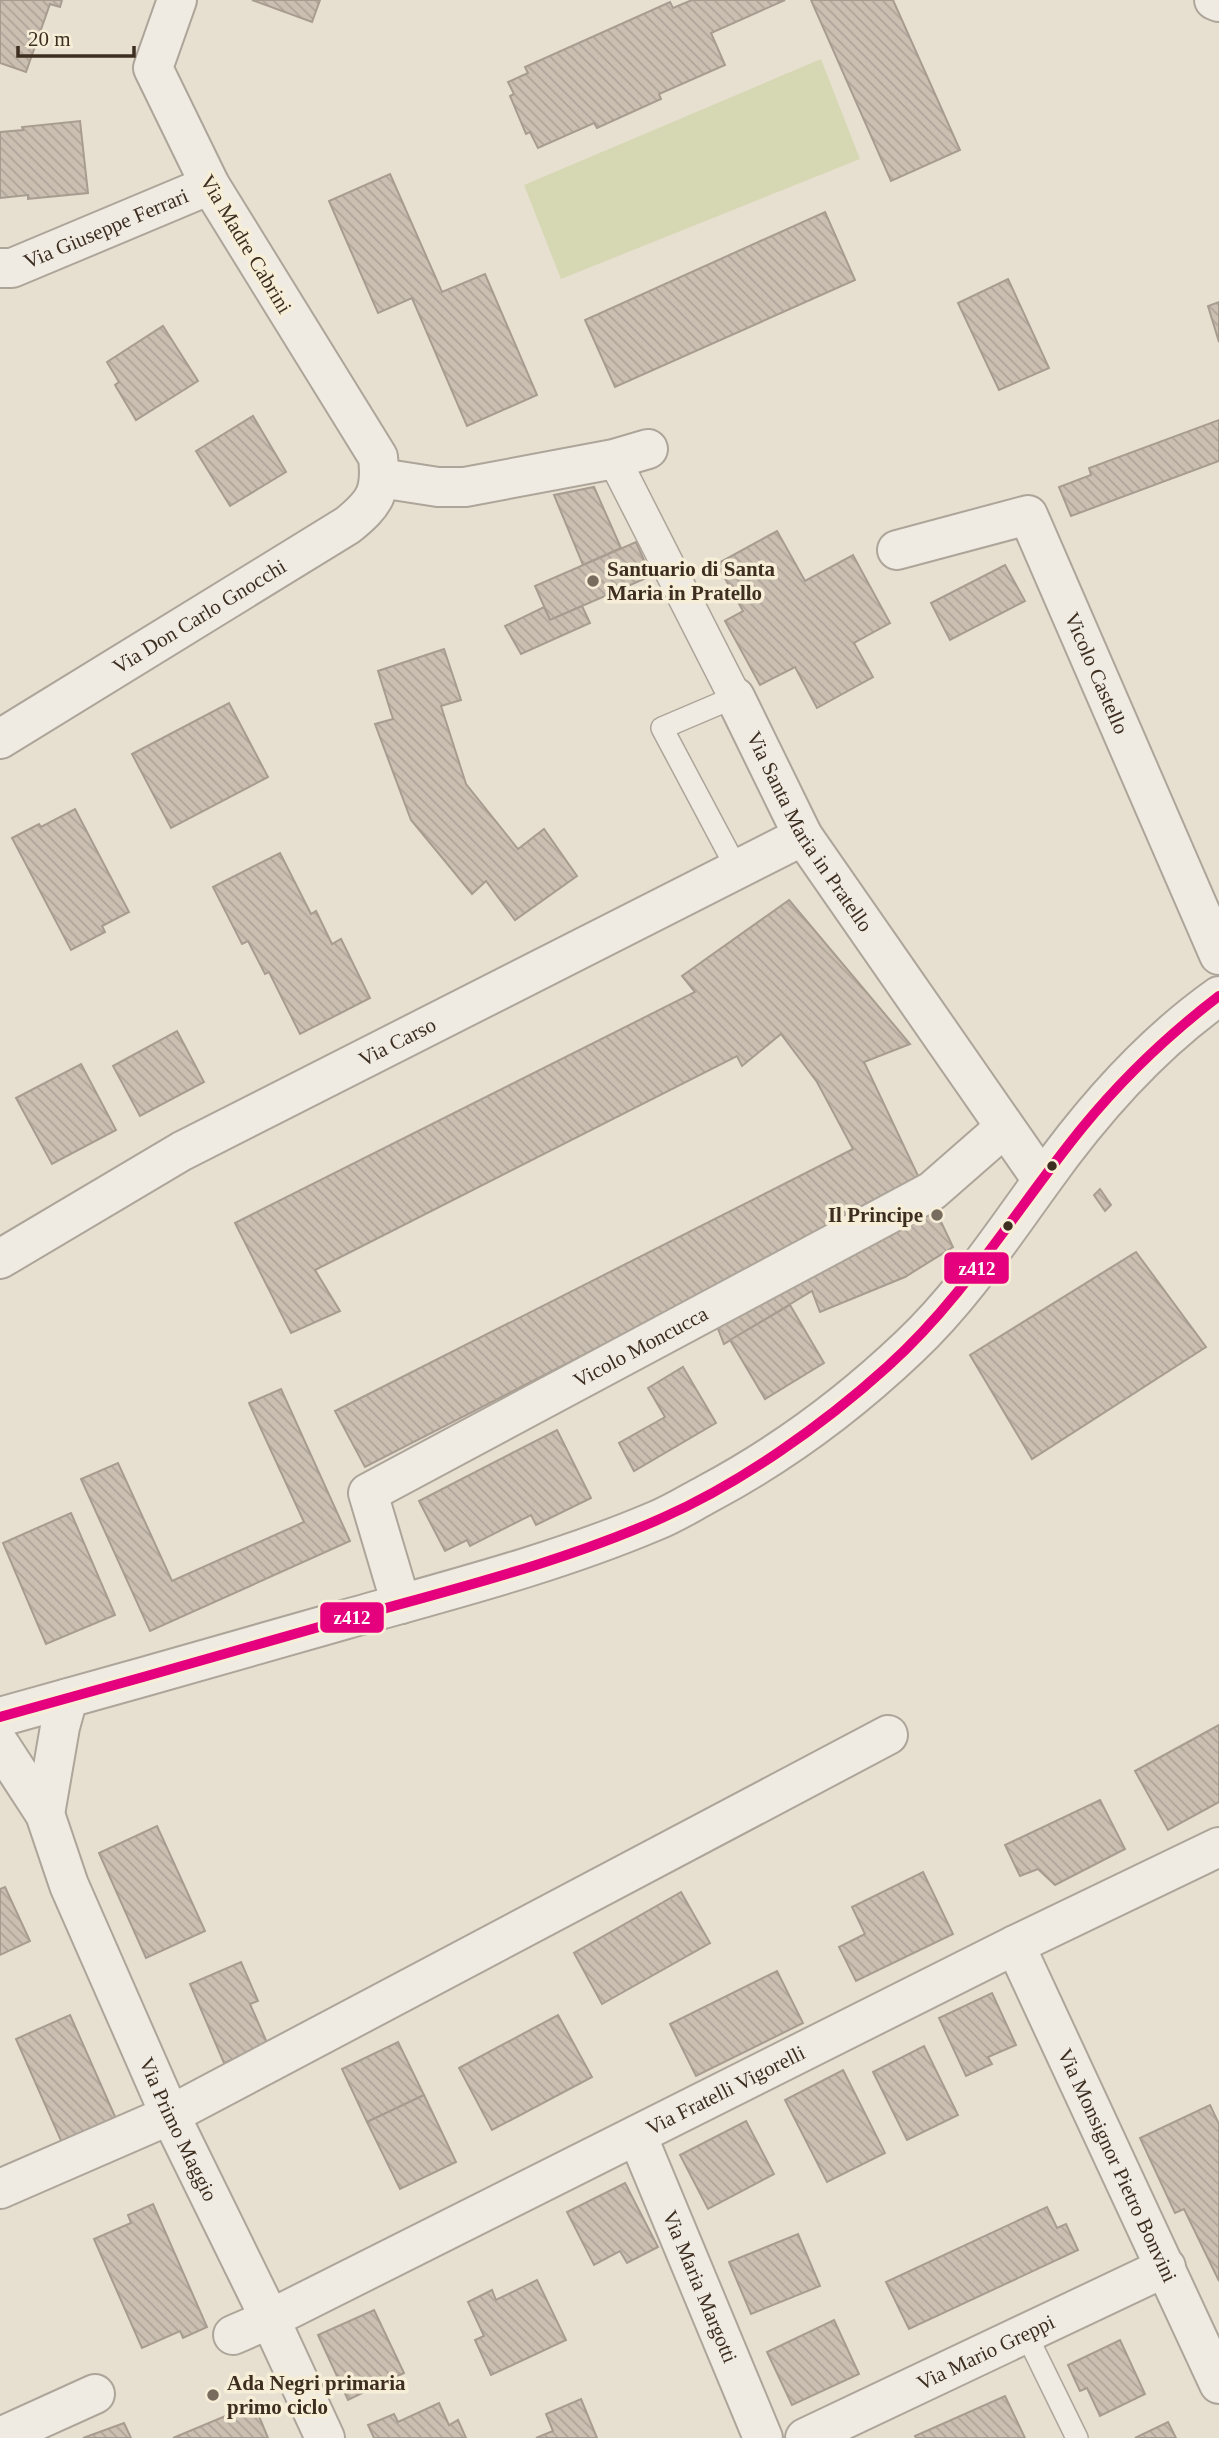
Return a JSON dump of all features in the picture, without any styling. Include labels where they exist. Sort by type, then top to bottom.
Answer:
[{"type":"street","name":"Via Madre Cabrini","points":[[177,0],[153,68],[210,185],[326,376],[367,437],[378,457],[380,478]]},
{"type":"street","points":[[1214,0],[1219,2]]},
{"type":"street","name":"Via Giuseppe Ferrari","points":[[0,268],[12,268],[210,185]]},
{"type":"street","name":"Via Santa Maria in Pratello","points":[[380,478],[438,487],[466,487],[631,454],[735,697],[803,836],[1042,1180]]},
{"type":"street","name":"Via Don Carlo Gnocchi","points":[[0,739],[348,526],[368,509],[376,495],[380,478]]},
{"type":"street","name":"Vicolo Castello","points":[[897,550],[1028,515],[1219,955]]},
{"type":"street","name":"Via Carso","points":[[0,1259],[182,1150],[803,836]]},
{"type":"street","points":[[0,1717],[532,1565],[659,1520],[743,1475],[815,1428],[879,1374],[939,1317],[975,1274],[1042,1180],[1097,1110],[1131,1074],[1202,1008],[1219,996]]},
{"type":"street","name":"Vicolo Moncucca","points":[[401,1604],[368,1493],[932,1191],[1004,1128]]},
{"type":"street","name":"Via Primo Maggio","points":[[45,1814],[60,1727],[68,1698]]},
{"type":"street","points":[[0,2189],[170,2115],[888,1735]]},
{"type":"street","name":"Via Primo Maggio","points":[[0,1745],[45,1814],[69,1885],[170,2115],[325,2438]]},
{"type":"street","name":"Via Fratelli Vigorelli","points":[[233,2335],[270,2319],[1015,1945],[1219,1847]]},
{"type":"street","name":"Via Monsignor Pietro Bonvini","points":[[1015,1945],[1219,2385]]},
{"type":"street","name":"Via Maria Margotti","points":[[636,2135],[763,2438]]},
{"type":"street","name":"Via Mario Greppi","points":[[805,2438],[1166,2267]]},
{"type":"street","points":[[0,2437],[95,2395]]},
{"type":"lane","points":[[735,697],[663,729],[737,869]]},
{"type":"lane","points":[[1026,2334],[1077,2438]]},
{"type":"green space","points":[[821,59],[860,159],[561,279],[524,185]]},
{"type":"building","points":[[0,0],[62,0],[60,7],[50,4],[26,72],[0,63]]},
{"type":"building","points":[[252,0],[320,0],[312,22]]},
{"type":"building","points":[[692,0],[785,0],[711,33],[725,65],[659,94],[661,99],[597,128],[594,123],[538,148],[530,132],[526,134],[510,96],[514,94],[508,82],[528,73],[525,67],[670,2],[673,8]]},
{"type":"building","points":[[811,0],[893,0],[960,150],[891,181]]},
{"type":"building","points":[[80,121],[88,193],[28,199],[28,195],[0,198],[0,132]]},
{"type":"building","points":[[390,174],[442,292],[485,274],[537,395],[467,426],[412,298],[378,313],[329,201]]},
{"type":"building","points":[[825,212],[855,280],[615,387],[585,320]]},
{"type":"building","points":[[1008,279],[1049,368],[999,390],[958,303]]},
{"type":"building","points":[[1219,302],[1219,342],[1208,306]]},
{"type":"building","points":[[163,326],[198,381],[136,420],[115,385],[119,382],[107,362]]},
{"type":"building","points":[[253,416],[286,472],[230,506],[196,451]]},
{"type":"building","points":[[1219,420],[1219,461],[1071,516],[1059,487],[1091,475],[1089,468]]},
{"type":"building","points":[[594,487],[621,548],[583,565],[554,495]]},
{"type":"building","points":[[777,531],[805,581],[853,555],[890,623],[854,643],[873,677],[817,708],[795,667],[760,685],[725,621],[743,611],[717,564]]},
{"type":"building","name":"Santuario di Santa Maria in Pratello","points":[[636,542],[651,576],[550,620],[535,586]]},
{"type":"building","points":[[1005,565],[1025,601],[950,640],[931,603]]},
{"type":"building","points":[[582,606],[590,623],[521,654],[505,626],[544,607],[550,620]]},
{"type":"building","points":[[444,649],[461,700],[441,706],[466,784],[518,849],[544,829],[577,876],[515,920],[486,881],[472,894],[411,820],[375,724],[393,719],[378,671]]},
{"type":"building","points":[[229,703],[268,777],[171,828],[132,754]]},
{"type":"building","points":[[75,809],[129,912],[102,926],[105,932],[71,950],[12,838],[39,824],[41,827]]},
{"type":"building","points":[[280,853],[311,914],[316,911],[332,944],[341,939],[370,998],[300,1034],[269,972],[265,974],[248,941],[242,944],[213,887]]},
{"type":"building","points":[[789,900],[910,1044],[864,1062],[921,1182],[365,1467],[335,1411],[853,1149],[817,1082],[781,1034],[742,1066],[737,1056],[315,1270],[340,1311],[291,1333],[235,1223],[695,992],[682,976]]},
{"type":"building","points":[[177,1031],[204,1082],[140,1116],[113,1066]]},
{"type":"building","points":[[81,1064],[116,1130],[52,1164],[16,1098]]},
{"type":"building","points":[[1100,1189],[1111,1205],[1105,1211],[1094,1195]]},
{"type":"building","points":[[934,1207],[953,1247],[905,1277],[820,1312],[812,1291],[724,1344],[711,1311]]},
{"type":"building","points":[[1136,1252],[1206,1347],[1032,1459],[970,1355]]},
{"type":"building","points":[[790,1305],[824,1363],[765,1399],[730,1340]]},
{"type":"building","points":[[683,1367],[716,1423],[634,1471],[619,1443],[665,1417],[648,1388]]},
{"type":"building","points":[[281,1389],[350,1541],[150,1631],[81,1479],[118,1463],[172,1581],[304,1522],[249,1403]]},
{"type":"building","points":[[557,1430],[591,1498],[536,1525],[531,1515],[470,1546],[467,1540],[445,1551],[419,1501]]},
{"type":"building","points":[[71,1513],[115,1615],[46,1644],[3,1543]]},
{"type":"building","points":[[1219,1725],[1219,1802],[1168,1830],[1135,1771]]},
{"type":"building","points":[[1100,1800],[1125,1849],[1055,1885],[1038,1869],[1020,1876],[1005,1845]]},
{"type":"building","points":[[157,1826],[205,1931],[146,1958],[99,1853]]},
{"type":"building","points":[[923,1872],[953,1934],[856,1981],[839,1947],[865,1934],[852,1907]]},
{"type":"building","points":[[5,1887],[30,1941],[0,1955],[0,1889]]},
{"type":"building","points":[[681,1892],[710,1943],[602,2004],[574,1953]]},
{"type":"building","points":[[241,1962],[258,2001],[250,2004],[268,2045],[224,2063],[190,1984]]},
{"type":"building","points":[[777,1971],[803,2023],[696,2076],[670,2024]]},
{"type":"building","points":[[992,1993],[1016,2045],[988,2057],[992,2064],[966,2076],[939,2018]]},
{"type":"building","points":[[70,2015],[117,2121],[63,2145],[16,2039]]},
{"type":"building","points":[[558,2015],[592,2077],[492,2130],[459,2068]]},
{"type":"building","points":[[398,2042],[424,2095],[367,2122],[342,2069]]},
{"type":"building","points":[[924,2046],[958,2115],[907,2140],[873,2072]]},
{"type":"building","points":[[843,2070],[885,2153],[827,2182],[785,2100]]},
{"type":"building","points":[[424,2095],[456,2162],[400,2189],[367,2122]]},
{"type":"building","points":[[1210,2105],[1219,2124],[1219,2281],[1184,2209],[1175,2213],[1140,2138]]},
{"type":"building","points":[[746,2121],[774,2174],[708,2209],[680,2155]]},
{"type":"building","points":[[625,2183],[658,2247],[627,2263],[620,2251],[594,2265],[567,2212]]},
{"type":"building","points":[[153,2204],[207,2327],[183,2338],[180,2331],[142,2348],[94,2239],[131,2223],[128,2215]]},
{"type":"building","points":[[1047,2207],[1057,2228],[1066,2224],[1078,2250],[909,2329],[886,2282]]},
{"type":"building","points":[[798,2234],[820,2286],[751,2314],[729,2262]]},
{"type":"building","points":[[537,2280],[566,2340],[491,2375],[475,2340],[484,2336],[468,2302],[492,2290],[496,2300]]},
{"type":"building","points":[[374,2310],[404,2373],[348,2400],[318,2335]]},
{"type":"building","points":[[834,2320],[859,2374],[792,2405],[767,2352]]},
{"type":"building","points":[[1120,2340],[1145,2394],[1100,2416],[1087,2388],[1080,2391],[1068,2365]]},
{"type":"building","points":[[1005,2396],[1025,2438],[915,2436]]},
{"type":"building","points":[[581,2399],[597,2438],[536,2438],[553,2431],[546,2414]]},
{"type":"building","points":[[439,2403],[449,2425],[458,2420],[466,2438],[374,2438],[368,2425],[394,2414],[398,2422]]},
{"type":"building","points":[[254,2404],[268,2438],[173,2438]]},
{"type":"building","points":[[1168,2422],[1176,2438],[1135,2438]]},
{"type":"building","points":[[124,2423],[131,2438],[83,2438]]},
{"type":"transit line","name":"z412","points":[[0,1717],[546,1562],[662,1518],[721,1488],[809,1431],[862,1389],[915,1340],[966,1282],[1097,1110],[1146,1058],[1219,996]]},
{"type":"place","name":"Santuario di Santa Maria in Pratello","points":[[593,581]]},
{"type":"place","name":"Il Principe","points":[[937,1215]]},
{"type":"place","name":"Ada Negri primaria primo ciclo","points":[[213,2395]]}]
